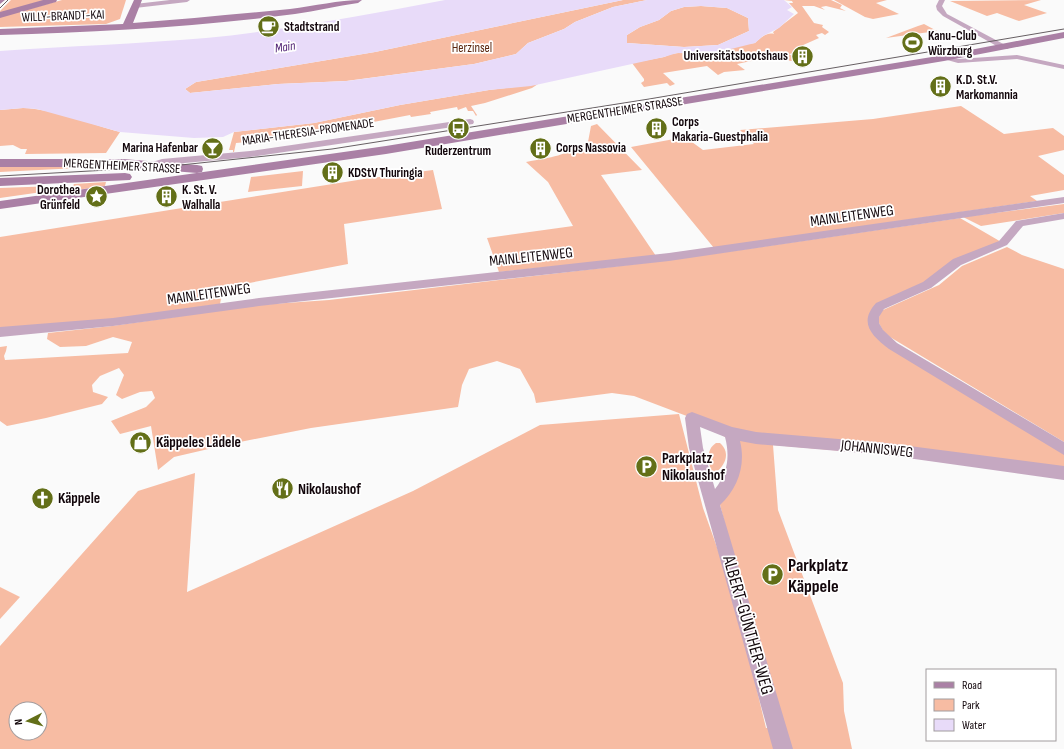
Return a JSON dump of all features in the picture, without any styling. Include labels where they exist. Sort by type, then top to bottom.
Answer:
[{"type":"main road","points":[[0,15],[52,0]]},
{"type":"main road","name":"WILLY-BRANDT-KAI","points":[[0,32],[90,29],[263,15],[358,0]]},
{"type":"main road","points":[[127,25],[137,3]]},
{"type":"main road","name":"MERGENTHEIMER STRASSE","points":[[0,205],[244,169],[379,151],[944,58],[1064,35]]},
{"type":"main road","name":"MERGENTHEIMER STRASSE","points":[[0,163],[123,163],[180,169],[244,169]]},
{"type":"main road","points":[[108,189],[137,176],[149,166]]},
{"type":"main road","points":[[0,182],[137,176],[244,169]]},
{"type":"main road","points":[[48,198],[61,188],[62,181],[60,179]]},
{"type":"street","points":[[137,3],[187,0]]},
{"type":"street","points":[[942,0],[939,6],[942,13],[1005,47]]},
{"type":"street","points":[[944,58],[958,61],[1016,57],[1064,67]]},
{"type":"street","name":"MARIA-THERESIA-PROMENADE","points":[[149,166],[168,162],[250,154],[318,145],[470,122]]},
{"type":"street","name":"MAINLEITENWEG","points":[[0,332],[113,322],[259,302],[668,257],[1064,200]]},
{"type":"street","points":[[1064,216],[1020,223],[1003,243],[957,262],[927,285],[880,306],[875,310],[872,316],[872,321],[877,332],[883,339],[893,346],[1064,449]]},
{"type":"street","name":"JOHANNISWEG","points":[[692,418],[731,433],[756,438],[886,449],[1064,473]]},
{"type":"street","name":"ALBERT-GÜNTHER-WEG","points":[[692,418],[696,448],[783,749]]},
{"type":"street","points":[[712,502],[722,494],[733,475],[736,450],[731,433]]},
{"type":"green space","points":[[11,0],[45,0],[0,13],[0,11]]},
{"type":"green space","points":[[62,0],[126,0],[120,19],[106,24],[0,27],[0,17]]},
{"type":"green space","name":"Herzinsel","points":[[623,0],[647,0],[613,7],[528,43],[516,54],[474,64],[346,81],[278,84],[190,93],[185,89],[196,82],[375,52]]},
{"type":"green space","points":[[784,0],[831,0],[842,5],[840,8],[846,11],[826,6],[821,7],[814,2],[825,10],[814,6],[802,6],[814,23],[823,25],[822,27],[829,32],[825,35],[822,33],[816,35],[819,38],[801,46],[806,46],[806,51],[789,54],[798,60],[790,61],[780,55],[737,64],[745,70],[724,72],[718,75],[707,66],[663,73],[675,84],[670,86],[667,83],[644,87],[641,83],[644,79],[632,63],[664,57],[671,54],[755,43],[761,37],[774,34],[773,32],[798,13],[789,3],[793,3],[792,1]]},
{"type":"green space","points":[[834,0],[887,0],[876,3],[899,14],[873,19],[865,17]]},
{"type":"green space","points":[[1041,0],[1024,5],[1047,13],[1019,21],[997,13],[987,16],[950,1]]},
{"type":"green space","points":[[701,6],[727,8],[748,18],[749,31],[718,45],[684,47],[627,43],[627,35],[640,27],[659,20],[671,11],[684,7]]},
{"type":"green space","points":[[924,24],[937,31],[886,38],[918,26]]},
{"type":"green space","points":[[538,84],[532,88],[471,106],[477,115],[476,116],[473,111],[468,111],[466,107],[458,110],[457,107],[430,112],[431,114],[411,117],[410,115],[363,124],[362,122],[324,128],[285,137],[285,139],[236,143],[234,152],[233,150],[229,150],[234,132],[314,123],[400,105],[489,90]]},
{"type":"green space","points":[[961,106],[1004,134],[1053,128],[1064,136],[1064,150],[1038,156],[1064,175],[1064,190],[1030,196],[1037,201],[714,248],[631,147],[685,137],[703,150],[754,144],[740,130],[873,119]]},
{"type":"green space","points":[[23,108],[47,111],[120,132],[106,153],[25,154],[27,149],[21,149],[13,145],[0,146],[0,110]]},
{"type":"green space","points":[[597,124],[642,170],[601,175],[656,256],[499,272],[487,238],[573,226],[548,182],[526,162],[544,159],[580,147],[588,142],[591,126]]},
{"type":"green space","points":[[0,165],[117,166],[0,172]]},
{"type":"green space","points":[[433,170],[442,209],[344,224],[348,264],[223,288],[220,304],[115,319],[0,329],[0,237],[364,179]]},
{"type":"green space","points":[[303,171],[302,186],[248,192],[251,177]]},
{"type":"green space","points":[[106,182],[105,186],[69,191],[74,184]]},
{"type":"green space","points":[[55,186],[49,191],[0,198],[0,188]]},
{"type":"green space","points":[[1064,204],[1064,213],[981,226],[963,217]]},
{"type":"green space","points":[[960,218],[1003,243],[957,262],[927,285],[880,306],[877,332],[1064,449],[1064,478],[889,455],[773,445],[778,510],[843,683],[844,711],[852,749],[0,749],[0,646],[138,491],[195,473],[187,592],[413,491],[540,425],[679,414],[703,508],[734,595],[766,728],[777,726],[718,497],[734,442],[692,418],[634,396],[612,393],[536,403],[534,394],[520,369],[497,361],[469,369],[462,385],[458,407],[311,428],[230,444],[174,457],[158,470],[151,426],[120,434],[111,421],[146,407],[155,398],[152,391],[140,392],[122,399],[116,395],[124,375],[119,368],[100,376],[92,385],[93,392],[108,397],[102,404],[7,426],[0,421],[0,347],[7,346],[4,356],[5,360],[128,353],[132,342],[113,337],[86,346],[60,347],[47,339],[48,333],[112,326],[258,305],[329,300],[670,260]]},
{"type":"green space","points":[[1007,247],[1022,255],[1064,269],[1064,442],[890,337],[883,331],[878,321],[880,313],[883,310],[939,285],[962,266]]},
{"type":"green space","points":[[716,443],[720,443],[724,447],[726,456],[723,464],[713,475],[708,458],[710,449]]},
{"type":"green space","points":[[0,587],[20,597],[0,619]]},
{"type":"water","name":"Main","points":[[445,0],[623,0],[375,52],[196,82],[185,89],[190,93],[278,84],[347,81],[474,64],[516,54],[528,43],[613,7],[647,0],[784,0],[792,7],[787,10],[794,14],[779,28],[763,36],[755,43],[711,54],[677,53],[531,86],[489,90],[400,105],[314,123],[234,132],[223,137],[194,138],[120,132],[37,109],[23,108],[0,110],[0,51],[154,42],[236,35],[356,17]],"holes":[[[701,6],[727,8],[748,18],[749,31],[718,45],[684,47],[627,43],[627,35],[640,27],[659,20],[671,11],[684,7]]]},
{"type":"tram line","points":[[0,8],[8,0]]},
{"type":"tram line","points":[[0,176],[162,167],[332,149],[649,99],[1064,29]]},
{"type":"place","name":"Stadtstrand","points":[[269,27]]},
{"type":"place","name":"Kanu-Club Würzburg","points":[[912,43]]},
{"type":"place","name":"Universitätsbootshaus","points":[[803,56]]},
{"type":"place","name":"K.D. St.V. Markomannia","points":[[941,87]]},
{"type":"place","name":"Ruderzentrum","points":[[458,129]]},
{"type":"place","name":"Corps Makaria-Guestphalia","points":[[657,129]]},
{"type":"place","name":"Marina Hafenbar","points":[[213,148]]},
{"type":"place","name":"Corps Nassovia","points":[[540,148]]},
{"type":"place","name":"KDStV Thuringia","points":[[333,173]]},
{"type":"place","name":"Dorothea Grünfeld","points":[[96,197]]},
{"type":"place","name":"K. St. V. Walhalla","points":[[166,197]]},
{"type":"place","name":"Käppeles Lädele","points":[[140,442]]},
{"type":"place","name":"Parkplatz Nikolaushof","points":[[646,467]]},
{"type":"place","name":"Nikolaushof","points":[[283,489]]},
{"type":"place","name":"Käppele","points":[[42,498]]},
{"type":"place","name":"Parkplatz Käppele","points":[[773,575]]}]
